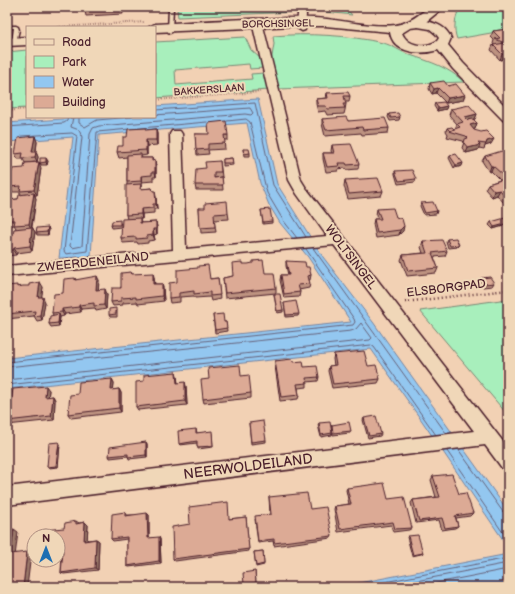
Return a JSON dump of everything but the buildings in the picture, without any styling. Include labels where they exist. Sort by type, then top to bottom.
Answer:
[{"type":"main road","points":[[418,24],[428,14],[439,7]]},
{"type":"main road","points":[[436,28],[435,24],[439,7]]},
{"type":"main road","points":[[426,50],[441,45],[445,41],[442,32],[436,28],[418,24],[408,24],[399,34],[410,47],[426,50],[458,66]]},
{"type":"main road","name":"BORCHSINGEL","points":[[156,28],[170,29],[258,25],[303,25],[391,36],[399,34]]},
{"type":"main road","name":"BORCHSINGEL","points":[[156,33],[170,29]]},
{"type":"main road","points":[[441,45],[458,66],[508,117]]},
{"type":"street","points":[[300,7],[303,25]]},
{"type":"street","name":"WOLTSINGEL","points":[[258,25],[295,180],[301,191],[508,462]]},
{"type":"street","points":[[176,134],[180,254]]},
{"type":"street","name":"ZWEERDENEILAND","points":[[7,271],[337,240]]},
{"type":"street","name":"NEERWOLDEILAND","points":[[7,496],[489,437]]},
{"type":"lane","points":[[170,29],[171,7]]},
{"type":"path","name":"BAKKERSLAAN","points":[[156,100],[264,92]]},
{"type":"path","points":[[7,111],[26,110]]},
{"type":"path","name":"ELSBORGPAD","points":[[387,304],[508,290]]},
{"type":"path","points":[[404,302],[409,308]]},
{"type":"green space","points":[[181,7],[296,7],[297,12],[178,17],[177,10]]},
{"type":"green space","points":[[315,7],[345,7],[352,15],[326,12]]},
{"type":"green space","points":[[460,7],[508,7],[508,30],[457,39],[455,23]]},
{"type":"green space","points":[[328,35],[357,38],[383,43],[452,72],[464,82],[278,89],[271,62],[274,44],[273,36]]},
{"type":"green space","points":[[245,37],[251,50],[261,59],[263,68],[250,69],[249,64],[175,70],[176,85],[252,79],[251,74],[264,73],[269,90],[156,98],[156,42]]},
{"type":"green space","points":[[26,50],[26,108],[7,109],[7,52]]},
{"type":"green space","points":[[508,299],[508,412],[506,413],[420,311]]},
{"type":"water","points":[[258,99],[277,184],[323,257],[373,322],[508,511],[508,547],[371,349],[7,389],[7,358],[351,322],[308,257],[280,223],[269,205],[260,183],[247,123],[99,135],[91,256],[59,258],[73,137],[7,142],[7,123],[77,118],[156,118],[156,106]]},
{"type":"water","points":[[508,554],[508,587],[338,587]]}]
